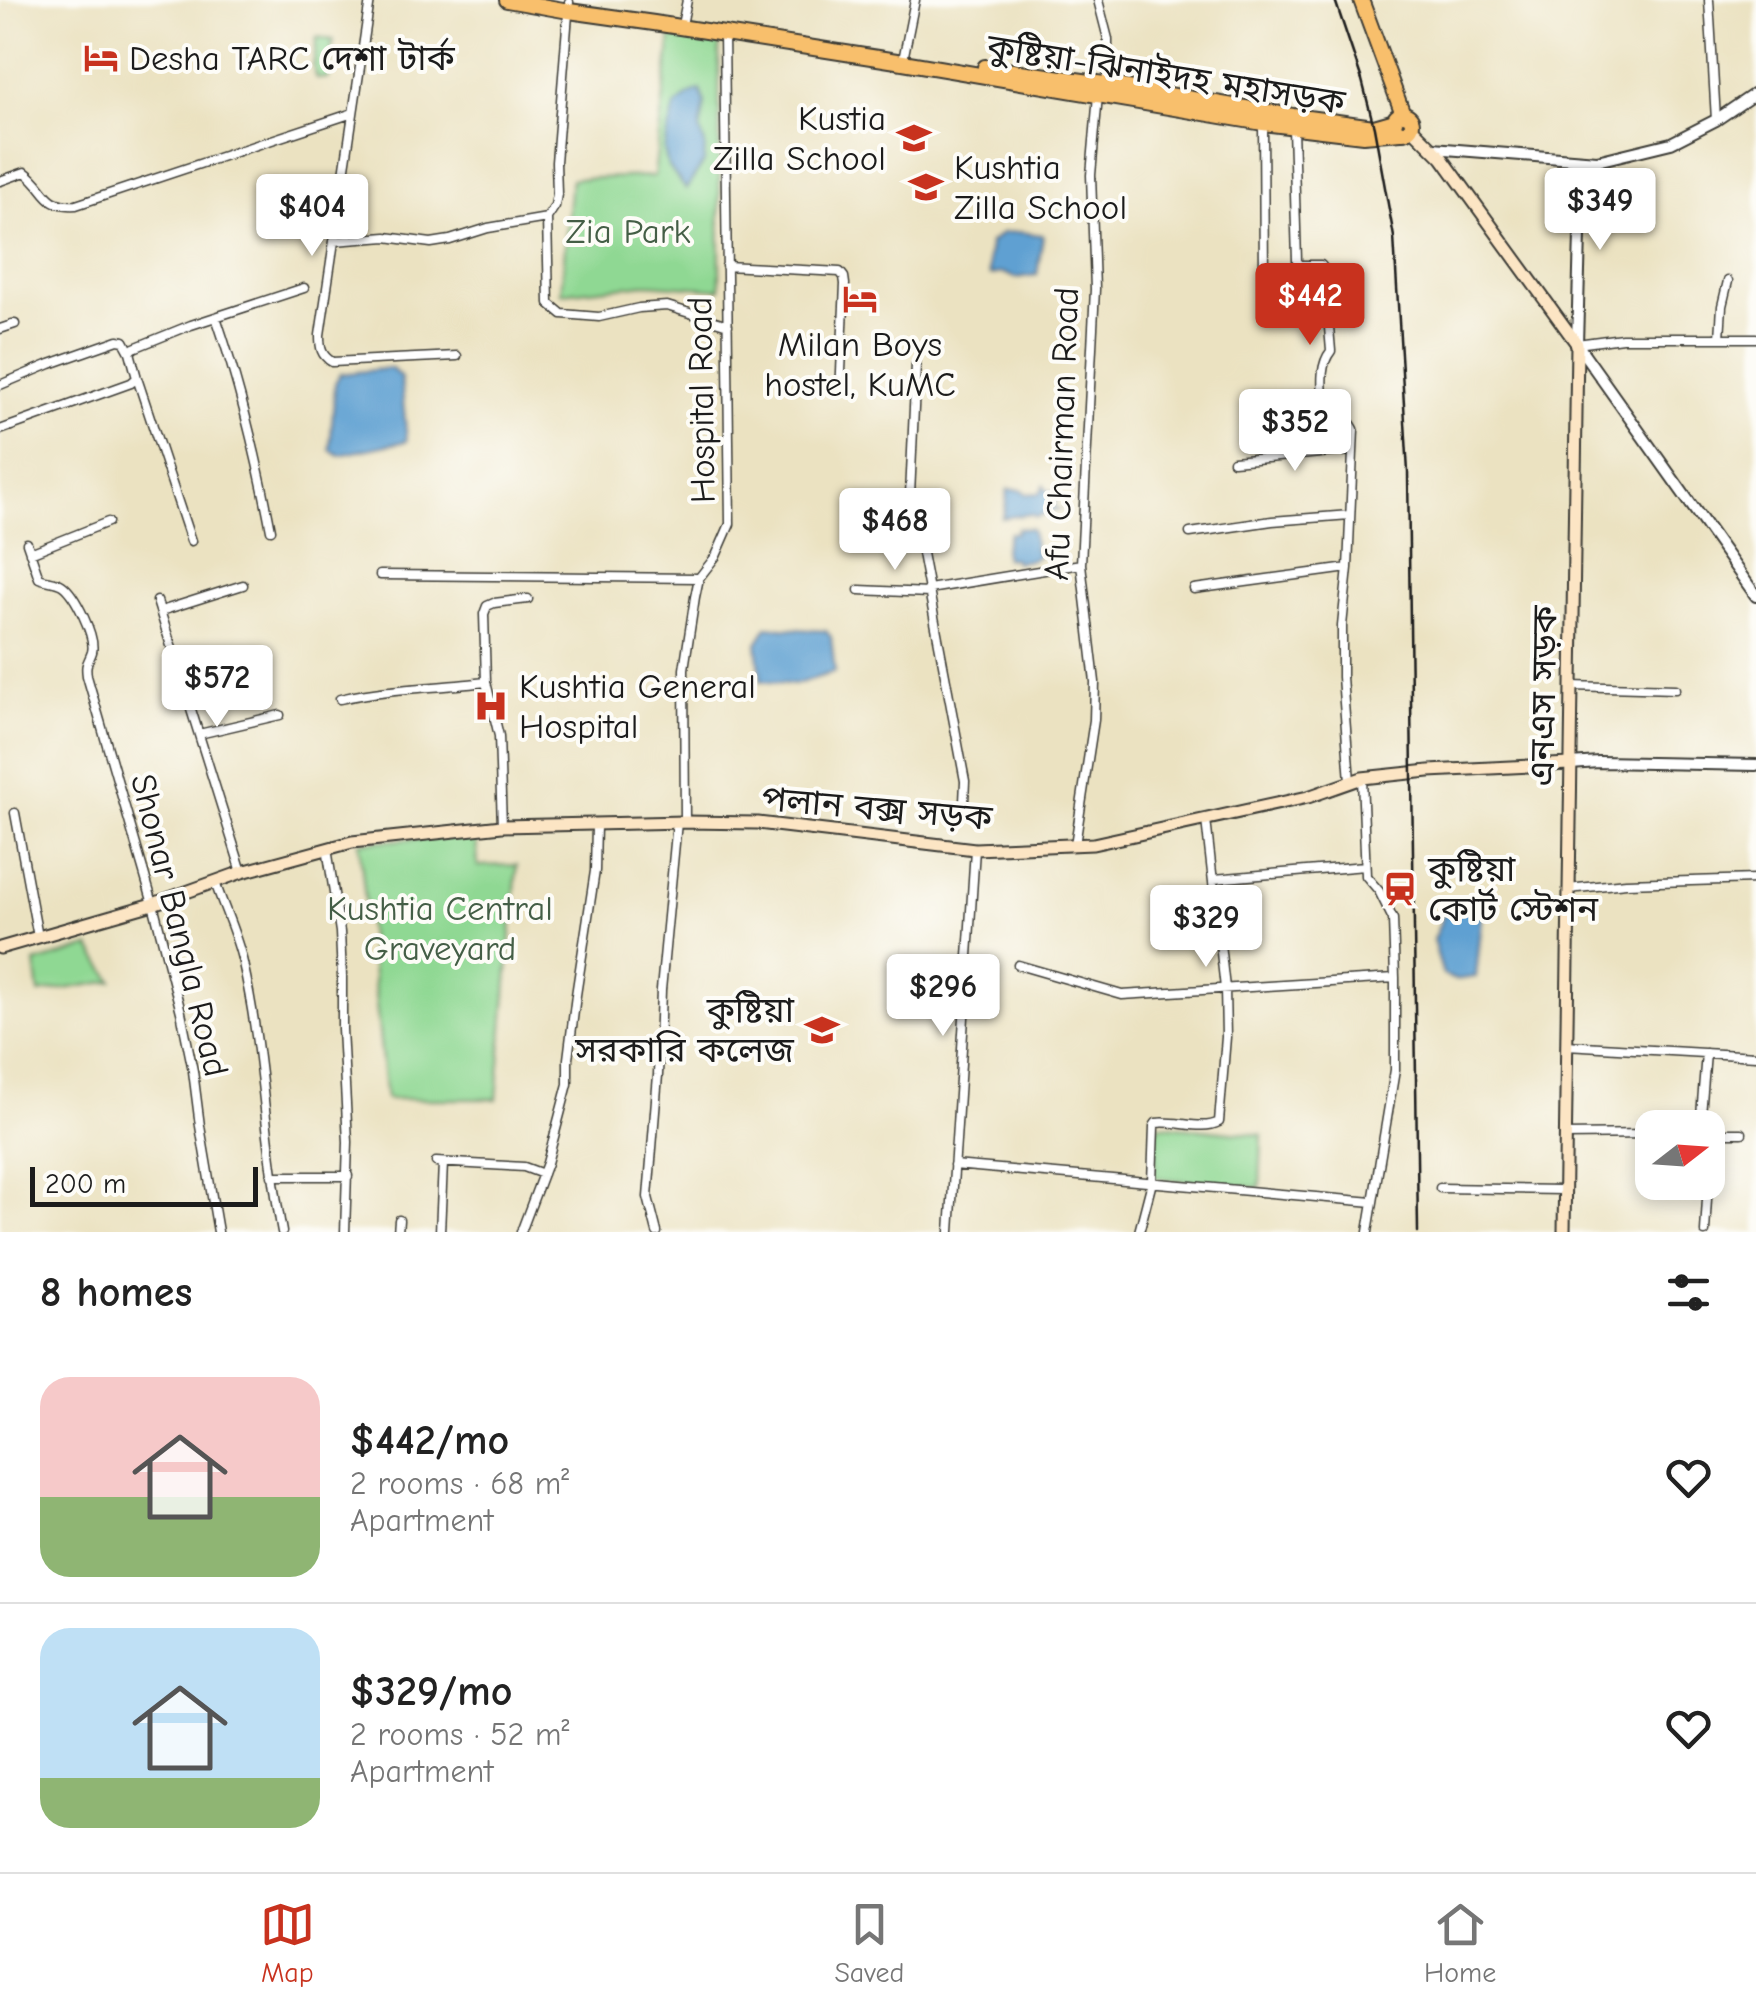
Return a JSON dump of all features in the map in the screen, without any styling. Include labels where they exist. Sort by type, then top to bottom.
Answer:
[{"type":"highway","name":"কুষ্টিয়া-ঝিনাইদহ মহাসড়ক","points":[[508,0],[564,5],[1101,90]]},
{"type":"highway","points":[[1361,0],[1403,123]]},
{"type":"highway","name":"কুষ্টিয়া-ঝিনাইদহ মহাসড়ক","points":[[655,19],[682,20],[724,30]]},
{"type":"highway","name":"কুষ্টিয়া-ঝিনাইদহ মহাসড়ক","points":[[826,47],[904,55],[1320,125],[1403,123]]},
{"type":"highway","name":"কুষ্টিয়া-ঝিনাইদহ মহাসড়ক","points":[[1223,111],[1263,124],[1292,128],[1320,125]]},
{"type":"main road","points":[[1403,123],[1433,148],[1577,344]]},
{"type":"main road","name":"এনএস সড়ক","points":[[1564,1232],[1577,344]]},
{"type":"main road","name":"পলান বক্স সড়ক","points":[[0,948],[352,842],[502,826],[681,822],[758,823],[975,849],[1093,844],[1308,797],[1356,780],[1429,771],[1570,764]]},
{"type":"street","points":[[370,0],[320,348],[332,362],[457,356]]},
{"type":"street","points":[[682,20],[687,0]]},
{"type":"street","points":[[904,55],[915,0]]},
{"type":"street","name":"Afu Chairman Road","points":[[1075,845],[1096,682],[1081,564],[1094,288],[1092,175],[1101,90],[1108,75],[1108,40],[1098,0]]},
{"type":"street","points":[[1709,0],[1716,120]]},
{"type":"street","points":[[564,5],[557,194],[547,218],[549,302],[562,314],[599,317],[667,306],[728,325]]},
{"type":"street","name":"Hospital Road","points":[[657,1232],[648,1197],[661,990],[681,822],[684,668],[699,578],[716,556],[730,524],[724,30]]},
{"type":"street","points":[[1433,148],[1596,161],[1671,143],[1756,93]]},
{"type":"street","points":[[0,182],[25,172],[37,181],[46,197],[60,206],[76,205],[353,113]]},
{"type":"street","points":[[1263,124],[1264,281]]},
{"type":"street","points":[[1292,128],[1297,261],[1324,269],[1332,351],[1323,368],[1324,416],[1328,422],[1353,426],[1342,677],[1366,876],[1394,919],[1394,1070],[1368,1232]]},
{"type":"street","name":"এনএস সড়ক","points":[[1577,344],[1582,160]]},
{"type":"street","points":[[334,241],[386,237],[430,243],[547,218]]},
{"type":"street","points":[[726,266],[840,272],[845,284],[840,393]]},
{"type":"street","points":[[1720,338],[1728,281]]},
{"type":"street","points":[[130,352],[216,317],[304,288]]},
{"type":"street","points":[[216,317],[240,386],[271,530]]},
{"type":"street","points":[[0,330],[12,324]]},
{"type":"street","points":[[1756,338],[1622,338],[1577,344],[1756,596]]},
{"type":"street","points":[[0,385],[50,364],[124,341],[192,541]]},
{"type":"street","points":[[916,364],[909,517],[918,532],[966,781],[964,802]]},
{"type":"street","points":[[0,430],[137,378]]},
{"type":"street","points":[[1233,461],[1353,450]]},
{"type":"street","points":[[1190,533],[1350,515]]},
{"type":"street","name":"Shonar Bangla Road","points":[[108,522],[28,548],[39,578],[64,586],[79,605],[92,638],[87,676],[152,904],[193,1071],[218,1232]]},
{"type":"street","points":[[859,590],[929,591],[1081,564]]},
{"type":"street","points":[[1194,589],[1348,568]]},
{"type":"street","points":[[380,575],[699,578]]},
{"type":"street","points":[[161,611],[243,585]]},
{"type":"street","points":[[502,826],[499,736],[486,682],[484,614],[487,606],[494,603],[528,599]]},
{"type":"street","points":[[156,600],[242,872]]},
{"type":"street","points":[[340,698],[486,682]]},
{"type":"street","points":[[1571,686],[1675,690]]},
{"type":"street","points":[[199,734],[280,715]]},
{"type":"street","name":"পলান বক্স সড়ক","points":[[1570,764],[1756,766]]},
{"type":"street","points":[[14,814],[38,937]]},
{"type":"street","points":[[1139,1232],[1152,1182],[1156,1123],[1212,1126],[1220,1122],[1225,988],[1206,820]]},
{"type":"street","points":[[520,1232],[544,1174],[568,1084],[576,995],[595,871],[596,824]]},
{"type":"street","points":[[327,848],[340,932],[348,1142],[345,1232]]},
{"type":"street","points":[[950,1232],[975,849]]},
{"type":"street","points":[[1214,879],[1366,866]]},
{"type":"street","points":[[1568,888],[1756,878]]},
{"type":"street","points":[[215,882],[242,959],[255,1024],[282,1232]]},
{"type":"street","points":[[1018,965],[1122,995],[1395,978]]},
{"type":"street","points":[[1565,1045],[1756,1056]]},
{"type":"street","points":[[1701,1110],[1706,1053]]},
{"type":"street","points":[[1725,1133],[1742,1133]]},
{"type":"street","points":[[1564,1135],[1635,1134]]},
{"type":"street","points":[[440,1232],[440,1163],[524,1167],[544,1174]]},
{"type":"street","points":[[954,1166],[1373,1202]]},
{"type":"street","points":[[272,1176],[348,1176]]},
{"type":"street","points":[[1440,1188],[1563,1190]]},
{"type":"street","points":[[1705,1232],[1706,1200]]},
{"type":"street","points":[[398,1220],[398,1232]]},
{"type":"green space","name":"Zia Park","points":[[672,28],[719,37],[720,289],[646,284],[561,293],[571,179],[654,176]]},
{"type":"green space","points":[[317,37],[333,40],[328,78],[317,79],[313,67]]},
{"type":"green space","name":"Kushtia Central Graveyard","points":[[476,836],[478,866],[517,865],[497,1099],[386,1099],[359,842]]},
{"type":"green space","points":[[90,947],[113,981],[39,993],[35,963]]},
{"type":"green space","points":[[1158,1125],[1262,1135],[1260,1188],[1154,1178]]},
{"type":"water","points":[[700,90],[705,103],[700,130],[705,145],[704,162],[686,189],[668,166],[664,150],[675,107]]},
{"type":"water","points":[[1002,233],[1043,235],[1037,275],[990,275],[990,243]]},
{"type":"water","points":[[391,368],[401,378],[407,441],[340,455],[330,450],[335,383],[340,374]]},
{"type":"water","points":[[1044,485],[1053,492],[1054,508],[1059,509],[1036,517],[1031,514],[1002,518],[1008,489],[1040,493]]},
{"type":"water","points":[[1017,528],[1031,529],[1038,556],[1032,560],[1015,562],[1005,558],[1009,533],[1016,533]]},
{"type":"water","points":[[767,627],[826,631],[831,637],[835,672],[794,685],[761,681],[757,643]]},
{"type":"water","points":[[1449,902],[1483,909],[1476,977],[1455,980],[1443,975],[1433,940]]},
{"type":"railway","points":[[1335,0],[1374,127],[1394,237],[1408,472],[1418,1232]]},
{"type":"place","name":"Desha TARC দেশা টার্ক","points":[[101,58]]},
{"type":"place","name":"Kustia Zilla School","points":[[914,138]]},
{"type":"place","name":"Kushtia Zilla School","points":[[926,187]]},
{"type":"place","name":"Milan Boys hostel, KuMC","points":[[860,299]]},
{"type":"place","name":"Kushtia General Hospital","points":[[491,706]]},
{"type":"place","name":"কুষ্টিয়া কোর্ট স্টেশন","points":[[1400,889]]},
{"type":"place","name":"কুষ্টিয়া সরকারি কলেজ","points":[[822,1030]]}]
